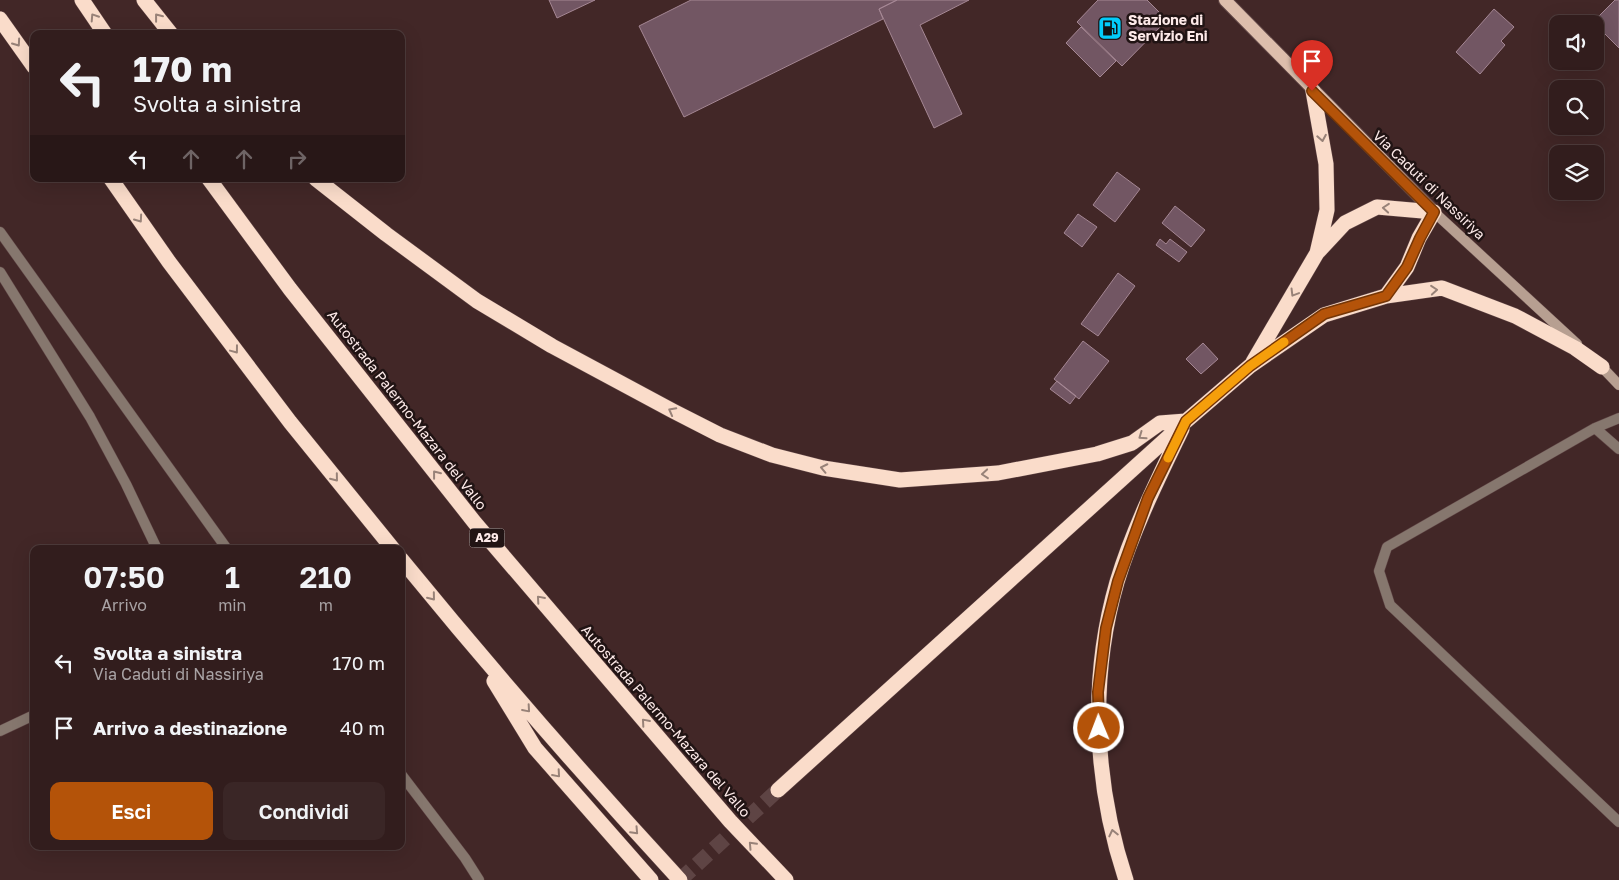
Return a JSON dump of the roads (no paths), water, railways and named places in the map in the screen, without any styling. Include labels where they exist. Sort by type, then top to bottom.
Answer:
[{"type":"highway","points":[[82,0],[102,30]]},
{"type":"highway","points":[[144,0],[168,30]]},
{"type":"highway","points":[[0,19],[30,62]]},
{"type":"highway","points":[[1312,91],[1326,164],[1327,210],[1317,253]]},
{"type":"highway","points":[[113,182],[169,262],[290,422],[390,545]]},
{"type":"highway","name":"Autostrada Palermo-Mazara del Vallo","points":[[211,182],[290,289],[475,523],[730,821],[786,880]]},
{"type":"highway","points":[[320,182],[386,234],[477,301],[552,346],[673,412],[720,435],[772,454],[823,468],[900,480],[998,473],[1097,454],[1132,443],[1160,423],[1186,421]]},
{"type":"highway","points":[[1250,366],[1317,253],[1345,223],[1377,207],[1434,212],[1407,267],[1386,296]]},
{"type":"highway","points":[[778,790],[1186,421],[1250,366],[1324,314],[1386,296],[1442,288],[1515,316],[1575,348],[1602,367]]},
{"type":"highway","points":[[1126,880],[1106,800],[1100,746],[1098,692],[1106,628],[1118,581],[1132,539],[1148,498],[1186,421]]},
{"type":"highway","points":[[405,564],[472,646],[614,809],[680,880]]},
{"type":"highway","points":[[472,646],[534,748],[651,880]]},
{"type":"main road","name":"Via Caduti di Nassiriya","points":[[1225,0],[1312,91],[1434,212]]},
{"type":"street","name":"Via Caduti di Nassiriya","points":[[1434,212],[1602,367],[1619,385]]},
{"type":"street","points":[[0,232],[224,545]]},
{"type":"street","points":[[0,272],[90,418],[156,545]]},
{"type":"street","points":[[1619,418],[1594,428],[1387,547],[1379,571],[1390,605],[1619,822]]},
{"type":"street","points":[[1594,428],[1619,449]]},
{"type":"street","points":[[0,731],[30,717]]},
{"type":"street","points":[[405,779],[465,858],[479,880]]},
{"type":"tunnel","points":[[680,880],[778,790]]},
{"type":"place","name":"Stazione di Servizio Eni","points":[[1110,28]]}]
